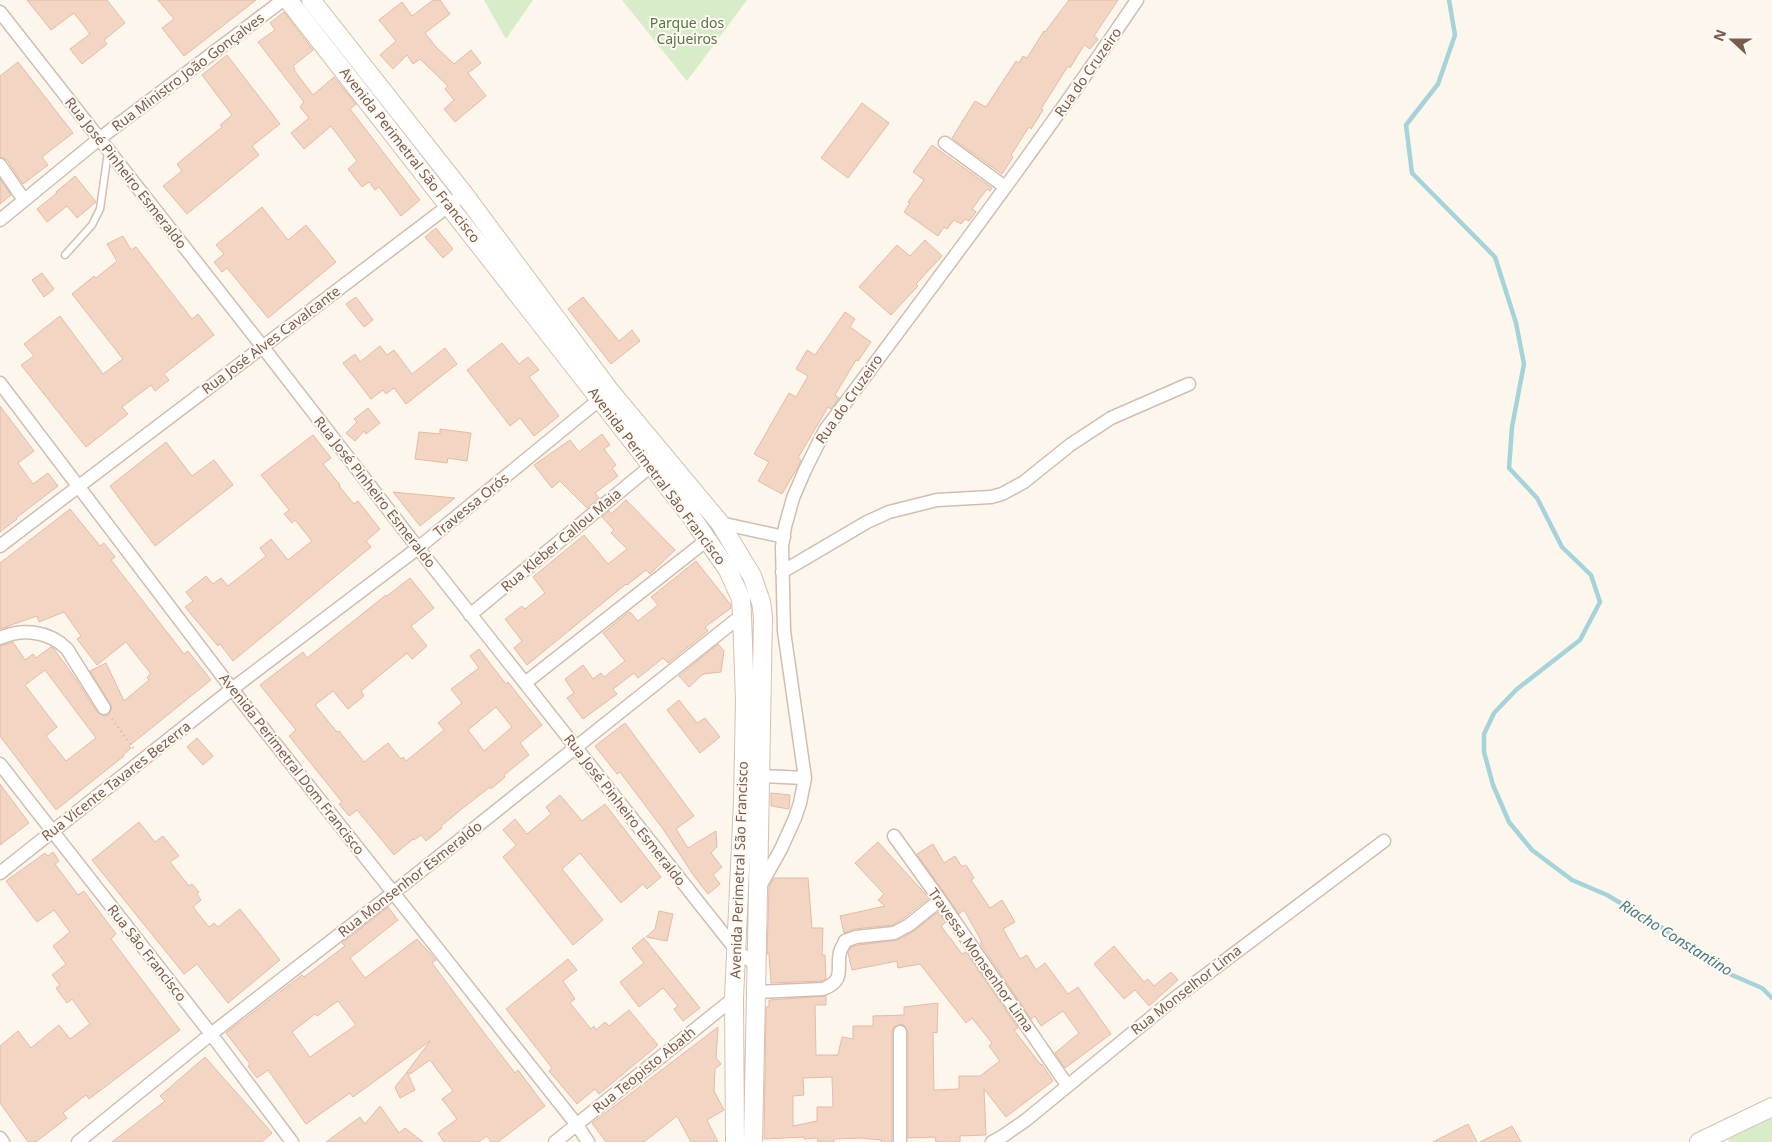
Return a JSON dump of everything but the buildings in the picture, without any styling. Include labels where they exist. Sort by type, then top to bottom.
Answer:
[{"type":"main road","name":"Avenida Perimetral São Francisco","points":[[288,0],[449,205],[605,395],[720,522],[752,576],[761,602],[763,617],[753,1142]]},
{"type":"main road","name":"Avenida Perimetral São Francisco","points":[[311,0],[464,194],[605,395],[651,466],[690,515],[728,570],[736,585],[741,599],[745,711],[744,801],[734,998],[735,1142]]},
{"type":"main road","points":[[1699,1142],[1772,1107]]},
{"type":"street","name":"Rua Ministro João Gonçalves","points":[[0,220],[99,139],[282,0]]},
{"type":"street","name":"Rua do Cruzeiro","points":[[757,893],[781,849],[795,818],[805,778],[784,631],[782,572],[784,537],[793,498],[825,430],[1082,82],[1137,0]]},
{"type":"street","name":"Rua José Pinheiro Esmeraldo","points":[[0,12],[470,615],[737,951],[756,965]]},
{"type":"street","points":[[945,142],[1005,187]]},
{"type":"street","points":[[0,165],[24,200]]},
{"type":"street","name":"Rua José Alves Cavalcante","points":[[0,546],[464,194]]},
{"type":"street","name":"Avenida Perimetral Dom Francisco","points":[[0,383],[232,688],[577,1125],[588,1142]]},
{"type":"street","points":[[782,572],[867,522],[889,512],[937,500],[991,497],[1002,494],[1024,482],[1070,445],[1111,418],[1189,384]]},
{"type":"street","name":"Travessa Orós","points":[[232,688],[418,548],[605,395]]},
{"type":"street","name":"Rua Kleber Callou Maia","points":[[470,615],[651,466]]},
{"type":"street","points":[[720,522],[784,537]]},
{"type":"street","points":[[525,683],[707,540]]},
{"type":"street","name":"Rua Monsenhor Esmeraldo","points":[[78,1142],[211,1034],[393,893],[742,615]]},
{"type":"street","points":[[0,638],[25,631],[53,638],[67,648],[104,708]]},
{"type":"street","name":"Rua Vicente Tavares Bezerra","points":[[0,872],[232,688]]},
{"type":"street","name":"Rua São Francisco","points":[[0,764],[211,1034],[292,1142]]},
{"type":"street","points":[[761,776],[805,778]]},
{"type":"street","name":"Travessa Monsenhor Lima","points":[[894,836],[1067,1085]]},
{"type":"street","name":"Rua Monselhor Lima","points":[[992,1142],[1026,1120],[1175,998],[1384,841]]},
{"type":"street","points":[[756,992],[823,989],[829,987],[840,974],[840,954],[845,942],[856,937],[894,933],[909,926],[940,900]]},
{"type":"street","name":"Rua Teopisto Abath","points":[[555,1142],[734,998]]},
{"type":"street","points":[[900,1032],[900,1142]]},
{"type":"street","points":[[0,1138],[3,1142]]},
{"type":"lane","points":[[65,255],[92,225],[100,210],[108,150]]},
{"type":"path","points":[[104,708],[142,760]]},
{"type":"green space","points":[[484,0],[533,0],[506,39]]},
{"type":"green space","name":"Parque dos Cajueiros","points":[[622,0],[747,0],[687,81]]},
{"type":"green space","points":[[1772,1117],[1772,1142],[1729,1142],[1728,1139]]},
{"type":"waterway","name":"Riacho Constantino","points":[[1449,0],[1455,35],[1438,84],[1406,125],[1412,173],[1495,257],[1516,323],[1524,364],[1512,427],[1509,468],[1537,498],[1562,547],[1591,575],[1600,602],[1580,640],[1517,689],[1494,713],[1484,734],[1484,752],[1493,785],[1509,822],[1532,850],[1572,880],[1607,895],[1661,927],[1718,969],[1762,988],[1772,998]]}]
